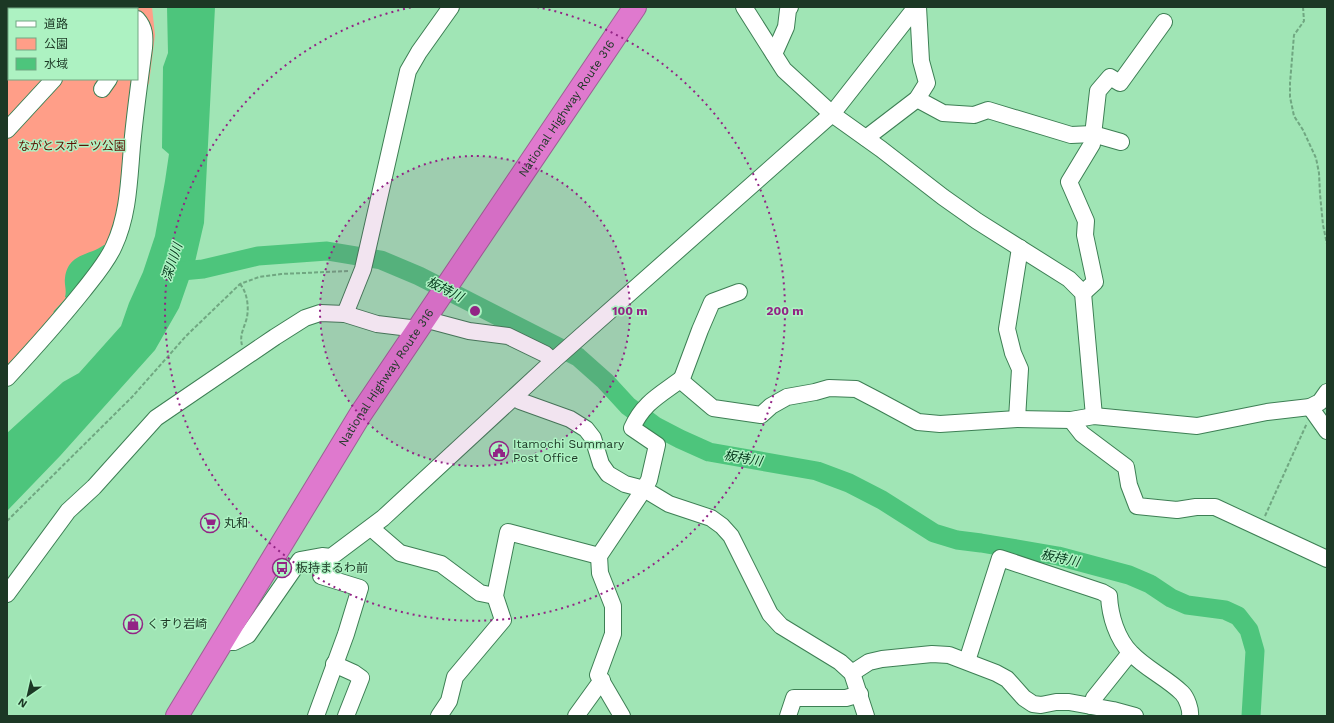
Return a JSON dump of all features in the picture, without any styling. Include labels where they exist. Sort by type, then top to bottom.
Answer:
[{"type":"highway","name":"National Highway Route 316","points":[[177,716],[360,415],[423,319],[635,7]]},
{"type":"street","points":[[346,314],[362,271],[408,71],[419,52],[451,7]]},
{"type":"street","points":[[744,7],[784,70],[832,114],[866,138],[942,198],[1070,279],[1083,293],[1094,416]]},
{"type":"street","points":[[774,54],[786,27],[788,10],[790,7]]},
{"type":"street","points":[[866,138],[917,99],[927,83],[921,61],[917,7]]},
{"type":"street","points":[[317,716],[334,664],[346,634],[360,588],[321,576],[331,557],[371,528],[556,358],[574,344],[832,114],[917,7]]},
{"type":"street","points":[[7,378],[78,298],[99,271],[114,246],[124,219],[145,34],[142,24],[138,20]]},
{"type":"street","points":[[1083,293],[1095,282],[1085,235],[1086,220],[1069,182],[1092,144],[1098,91],[1110,77],[1120,83],[1164,22]]},
{"type":"street","points":[[7,130],[53,80]]},
{"type":"street","points":[[917,99],[943,113],[974,115],[988,110],[1071,135],[1093,134],[1121,142]]},
{"type":"street","points":[[1016,419],[1020,369],[1013,353],[1007,329],[1020,248]]},
{"type":"street","points":[[622,716],[598,675],[613,634],[613,606],[600,573],[599,556],[649,480],[657,444],[632,428],[645,406],[680,380],[681,381],[712,302],[739,292]]},
{"type":"street","points":[[7,594],[68,511],[94,487],[156,418],[305,318],[320,313],[346,314],[377,324],[410,328],[423,319],[470,332],[508,336],[556,358]]},
{"type":"street","points":[[681,381],[714,408],[761,415],[771,406],[787,397],[829,388],[856,389],[918,422],[940,424],[1016,419],[1071,420],[1094,416],[1197,426],[1267,412],[1312,409],[1320,402],[1327,392]]},
{"type":"street","points":[[515,397],[570,419],[586,429],[593,438],[601,464],[608,474],[625,484],[644,489],[669,504],[711,518],[722,526],[731,536],[770,614],[781,626],[840,662],[852,673],[866,716]]},
{"type":"street","points":[[1312,409],[1327,431]]},
{"type":"street","points":[[1071,420],[1082,434],[1126,467],[1129,485],[1136,506],[1177,510],[1196,507],[1215,507],[1327,559]]},
{"type":"street","points":[[371,528],[400,553],[441,564],[480,593],[495,596]]},
{"type":"street","points":[[439,716],[449,701],[455,677],[503,620],[495,596],[508,532],[599,556]]},
{"type":"street","points":[[222,642],[234,642],[248,635],[300,560],[322,556],[331,557]]},
{"type":"street","points":[[967,661],[1000,558],[1102,592],[1109,596],[1117,634],[1130,653],[1183,694],[1191,712],[1190,716]]},
{"type":"street","points":[[1091,706],[1094,698],[1130,653]]},
{"type":"street","points":[[852,673],[870,662],[882,659],[932,654],[949,655],[967,661],[1007,679],[1036,713],[1041,705],[1056,702],[1069,702],[1114,710],[1135,716]]},
{"type":"street","points":[[334,664],[354,673],[361,678],[346,716]]},
{"type":"street","points":[[576,716],[602,680]]},
{"type":"street","points":[[788,716],[794,698],[846,698],[860,694]]},
{"type":"path","points":[[1302,7],[1304,21],[1294,35],[1290,97],[1294,116],[1303,130],[1316,158],[1319,173],[1323,225],[1327,244]]},
{"type":"path","points":[[7,521],[132,397],[186,336],[240,284],[259,277],[281,274],[362,271]]},
{"type":"path","points":[[240,284],[245,289],[248,304],[247,318],[241,332],[244,358]]},
{"type":"path","points":[[1260,528],[1312,409]]},
{"type":"green space","name":"ながとスポーツ公園","points":[[7,7],[152,7],[155,35],[149,83],[141,99],[130,218],[7,385]]},
{"type":"water","name":"深川川","points":[[167,7],[215,7],[204,223],[195,262],[179,308],[155,350],[60,456],[7,511],[7,433],[63,382],[79,373],[121,326],[129,303],[143,272],[155,236],[169,154],[162,148],[163,67],[168,53]]},
{"type":"water","points":[[104,245],[108,247],[69,300],[65,297],[65,281],[70,264],[80,256]]},
{"type":"waterway","name":"板持川","points":[[171,272],[203,269],[258,256],[327,251],[381,260],[419,276],[578,357],[605,381],[628,406],[655,426],[709,452],[817,471],[849,483],[882,500],[934,533],[957,540],[1058,556],[1129,575],[1150,584],[1171,598],[1187,605],[1225,610],[1238,616],[1249,630],[1255,651],[1251,716]]},
{"type":"waterway","points":[[55,312],[69,297]]},
{"type":"place","name":"Itamochi Summary Post Office","points":[[499,451]]},
{"type":"place","name":"丸和","points":[[210,523]]},
{"type":"place","name":"板持まるわ前","points":[[282,568]]},
{"type":"place","name":"くすり岩崎","points":[[133,624]]}]
